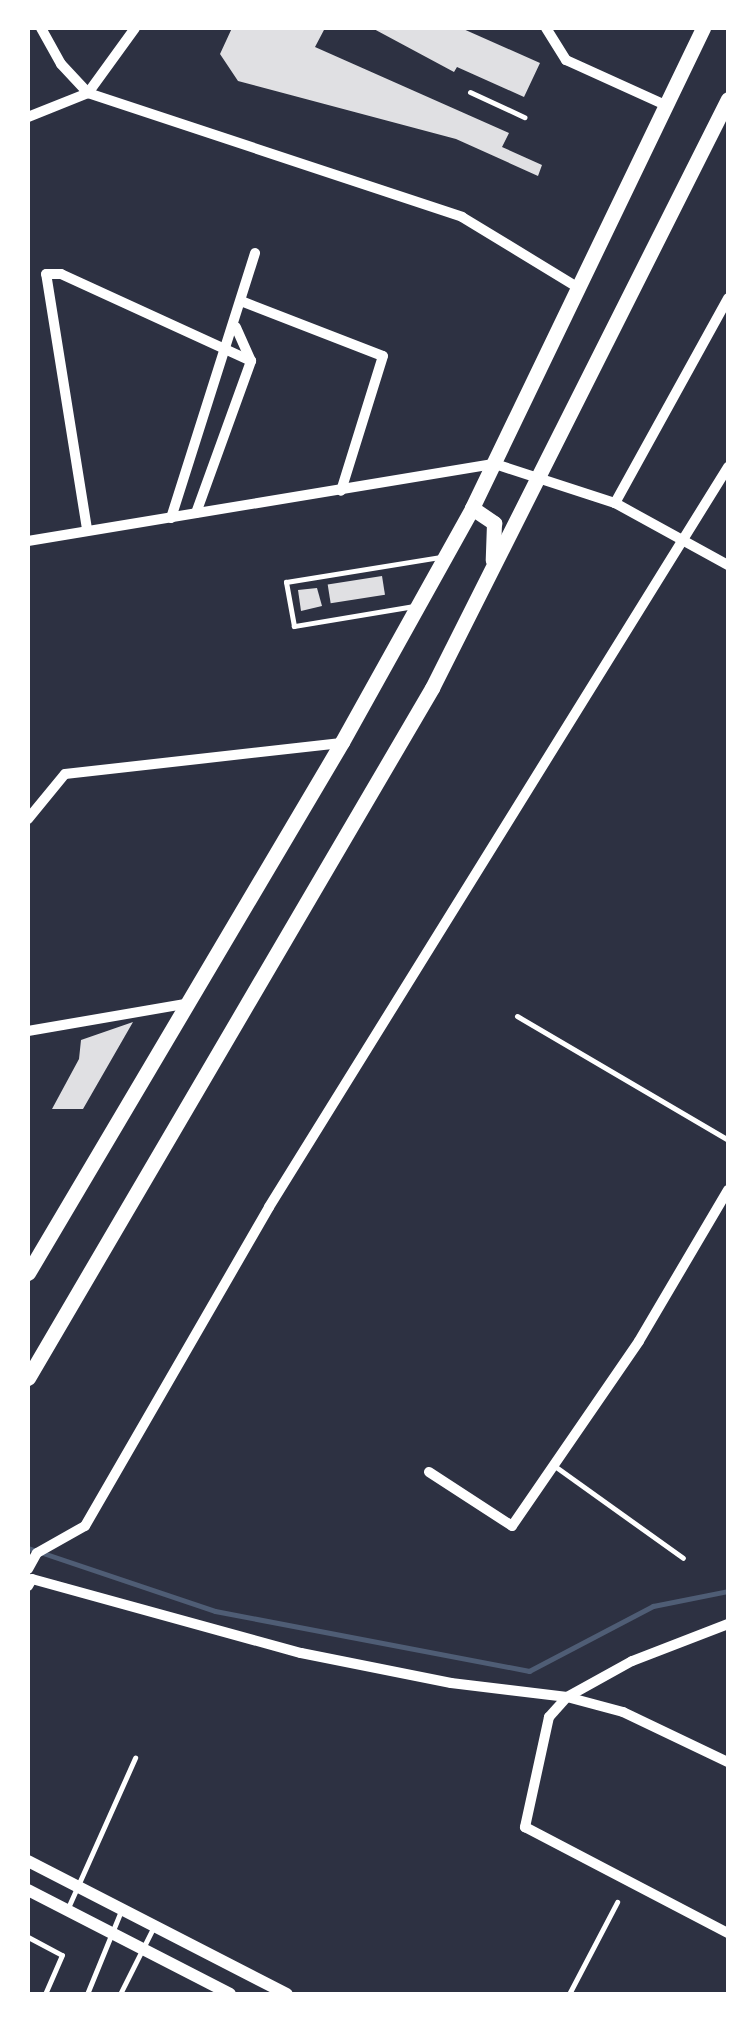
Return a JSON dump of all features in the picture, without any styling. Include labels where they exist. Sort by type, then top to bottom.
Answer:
[{"type":"main road","points":[[28,1274],[342,742],[472,508],[703,28]]},
{"type":"main road","points":[[28,1378],[432,688],[728,99]]},
{"type":"main road","points":[[472,508],[494,523],[491,574]]},
{"type":"street","points":[[41,28],[61,64],[88,93],[462,217],[579,288]]},
{"type":"street","points":[[28,117],[88,93],[135,28]]},
{"type":"street","points":[[546,28],[566,60],[666,105]]},
{"type":"street","points":[[170,518],[221,347],[236,328],[255,253]]},
{"type":"street","points":[[88,529],[46,274],[61,274],[251,361]]},
{"type":"street","points":[[615,503],[728,298]]},
{"type":"street","points":[[241,301],[383,356],[342,491]]},
{"type":"street","points":[[196,513],[251,361],[236,328]]},
{"type":"street","points":[[28,541],[495,464],[615,503],[725,562]]},
{"type":"street","points":[[728,467],[268,1207],[85,1526],[37,1553],[29,1578],[301,1653],[451,1683],[567,1697],[623,1712],[728,1762]]},
{"type":"street","points":[[28,819],[65,774],[342,742]]},
{"type":"street","points":[[28,1031],[184,1004]]},
{"type":"street","points":[[430,1472],[512,1526],[639,1341],[728,1190]]},
{"type":"street","points":[[728,1624],[632,1661],[567,1697],[549,1717],[524,1827],[728,1933]]},
{"type":"street","points":[[28,1862],[287,1994]]},
{"type":"street","points":[[28,1890],[230,1994]]},
{"type":"lane","points":[[470,92],[524,116]]},
{"type":"lane","points":[[417,606],[294,626],[286,582],[444,556]]},
{"type":"lane","points":[[517,1016],[728,1140]]},
{"type":"lane","points":[[554,1465],[683,1558]]},
{"type":"lane","points":[[67,1910],[136,1758]]},
{"type":"lane","points":[[568,1994],[617,1902]]},
{"type":"lane","points":[[87,1994],[121,1910]]},
{"type":"lane","points":[[120,1994],[154,1926]]},
{"type":"lane","points":[[28,1937],[62,1955],[45,1994]]},
{"type":"building","points":[[232,28],[325,28],[315,47],[509,133],[502,147],[542,165],[538,176],[456,139],[238,81],[220,54]]},
{"type":"building","points":[[372,28],[461,28],[540,63],[524,97],[457,67],[454,72]]},
{"type":"building","points":[[382,576],[385,595],[331,603],[328,585]]},
{"type":"building","points":[[317,588],[322,606],[301,611],[298,590]]},
{"type":"building","points":[[133,1022],[83,1109],[52,1109],[79,1059],[81,1040]]},
{"type":"waterway","points":[[28,1548],[215,1611],[529,1671],[653,1606],[728,1591]]}]
